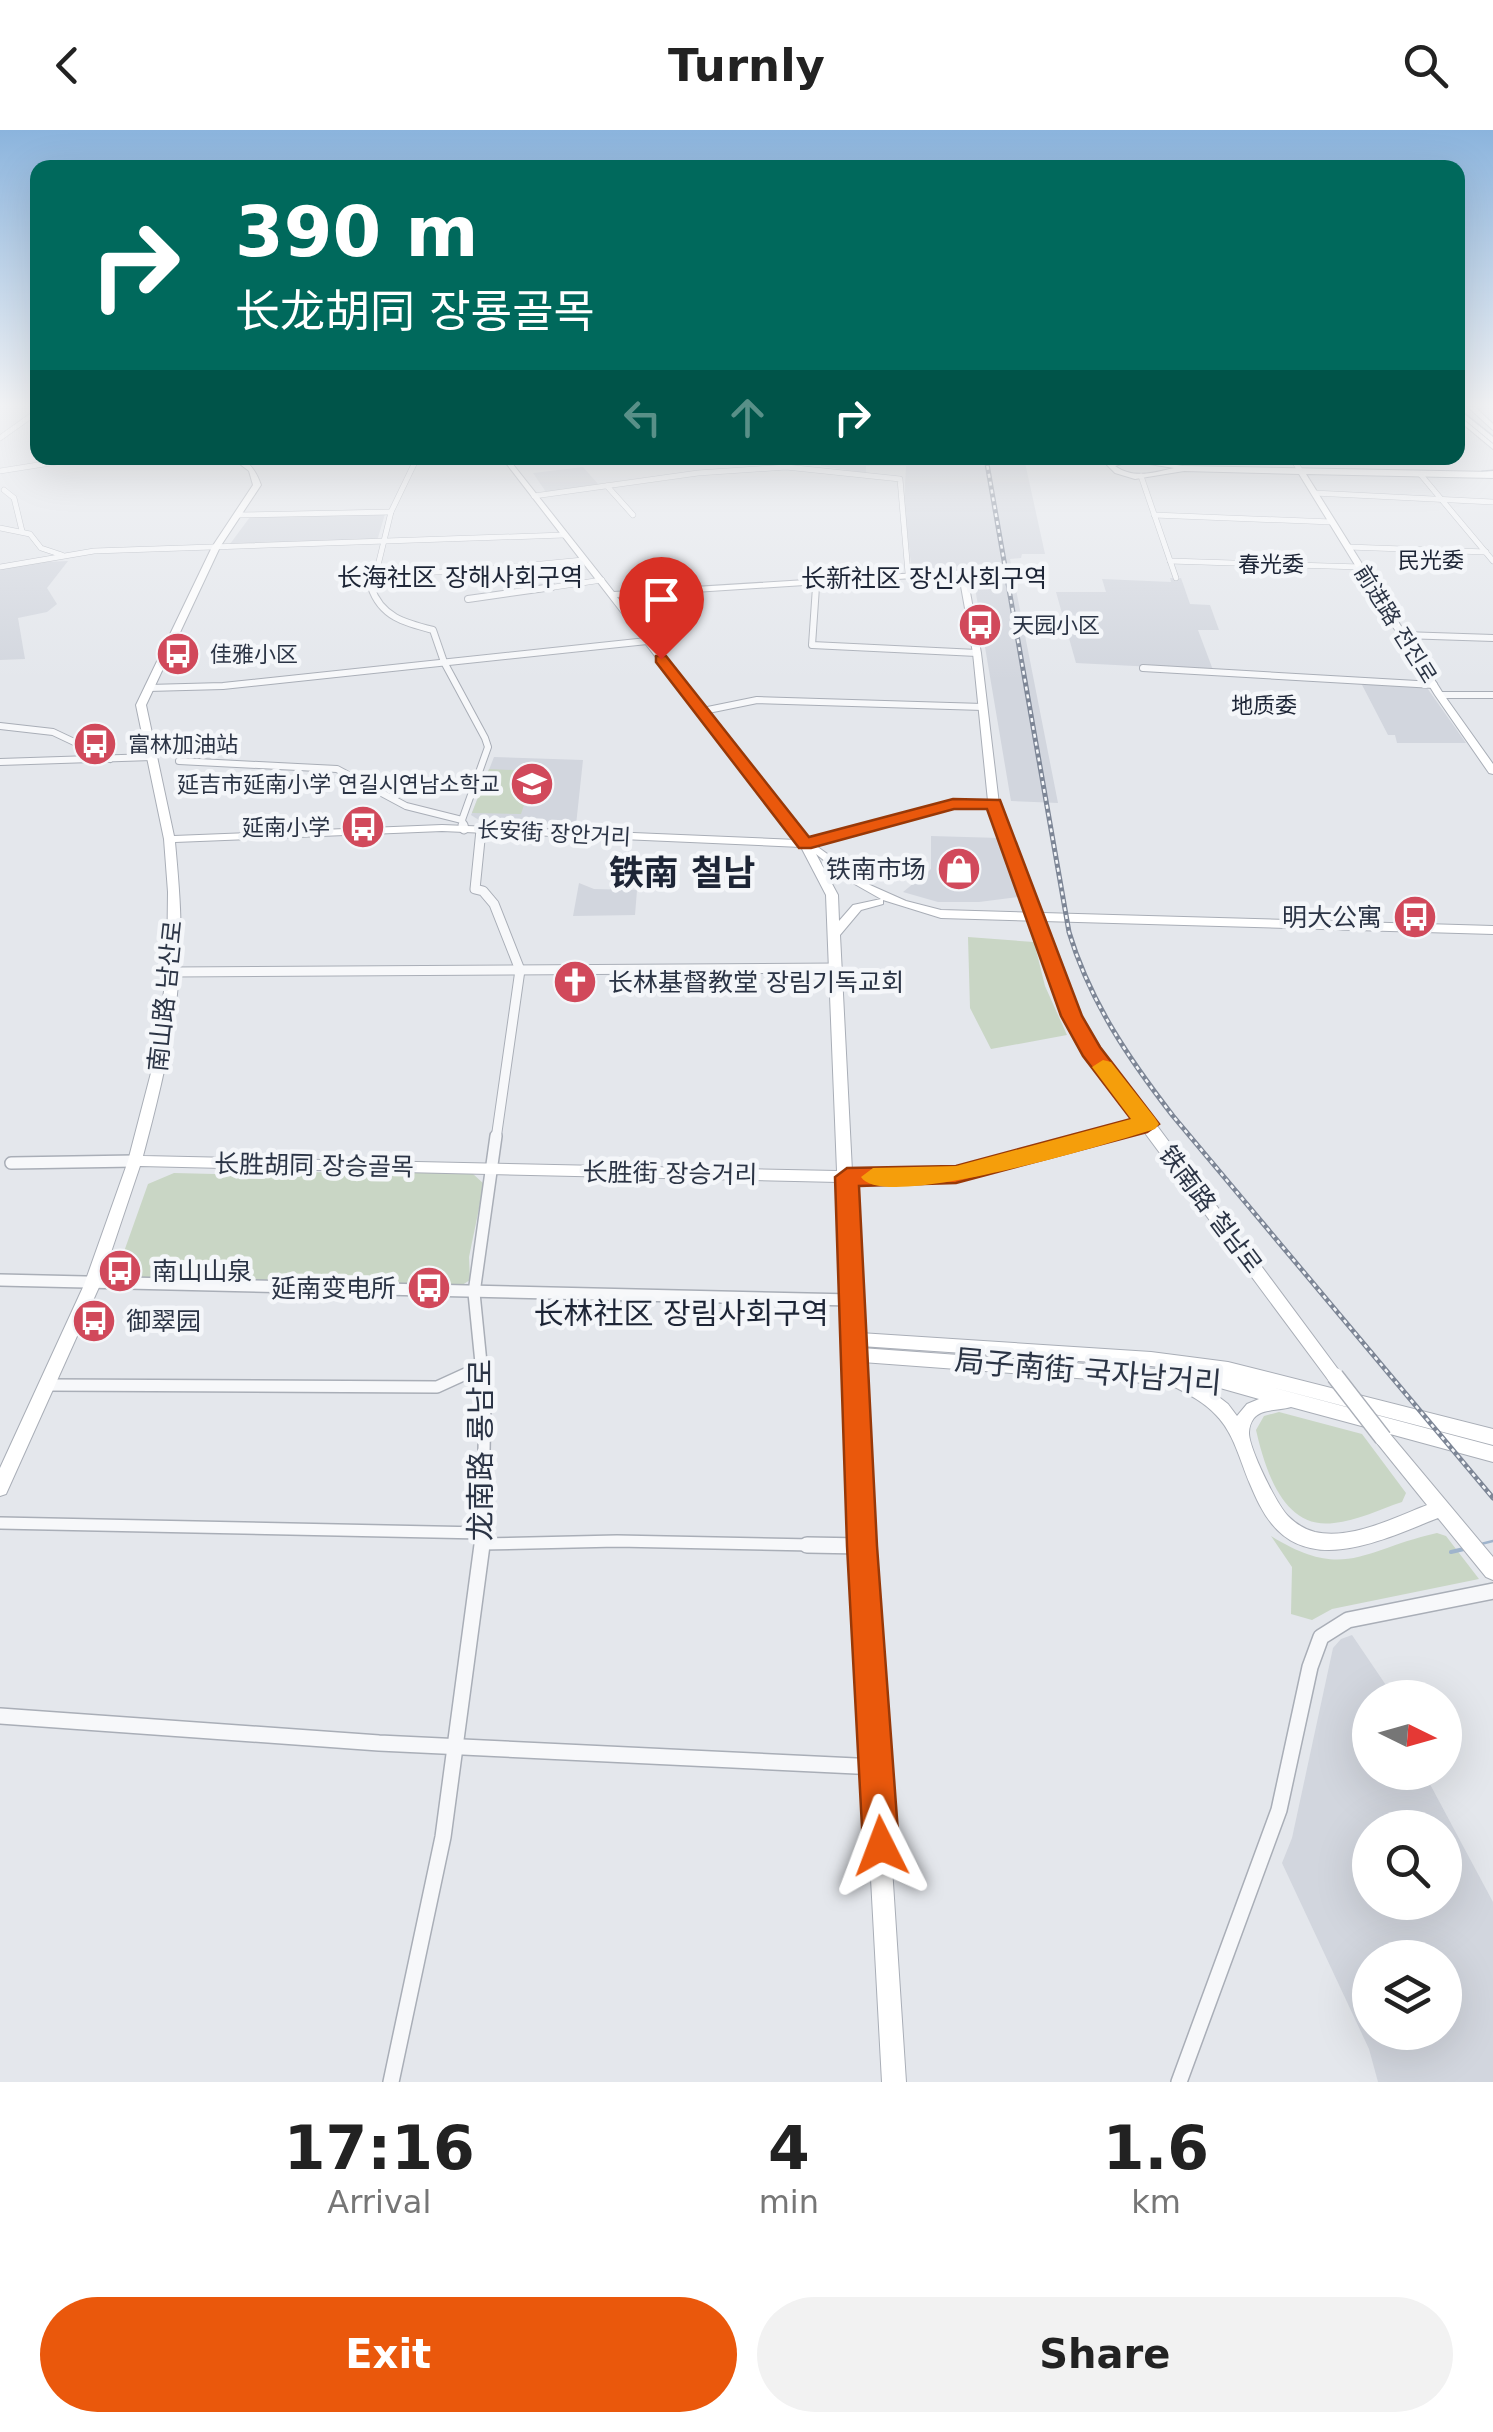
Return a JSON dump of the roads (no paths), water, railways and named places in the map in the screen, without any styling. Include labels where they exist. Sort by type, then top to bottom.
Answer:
[{"type":"street","points":[[14,498],[22,531],[49,556]]},
{"type":"street","name":"南山路 남산로","points":[[0,1488],[92,1285],[135,1161],[159,1069],[176,932],[169,839],[141,704],[216,547],[250,498]]},
{"type":"street","points":[[179,761],[336,769],[406,806],[463,825],[488,747],[444,662],[433,630],[395,620],[374,599],[372,574],[398,498]]},
{"type":"street","points":[[536,498],[805,844],[832,895],[862,1546],[894,2082]]},
{"type":"street","points":[[617,498],[632,515]]},
{"type":"street","points":[[612,595],[908,573],[902,498]]},
{"type":"street","points":[[1148,498],[1176,578]]},
{"type":"street","name":"前进路 전진로","points":[[1317,498],[1440,695],[1493,771]]},
{"type":"street","points":[[1422,498],[1493,502]]},
{"type":"street","points":[[1441,499],[1490,557]]},
{"type":"street","points":[[238,515],[391,512]]},
{"type":"street","points":[[1154,516],[1332,522]]},
{"type":"street","points":[[0,528],[22,531]]},
{"type":"street","points":[[0,567],[49,556],[564,536]]},
{"type":"street","points":[[1348,547],[1490,557]]},
{"type":"street","points":[[372,574],[480,570],[583,560]]},
{"type":"street","points":[[1170,561],[1360,567]]},
{"type":"street","name":"铁南路 철남로","points":[[908,573],[963,572],[977,653],[994,804],[1084,1040],[1334,1376],[1493,1571]]},
{"type":"street","points":[[816,579],[810,642],[816,647],[977,653]]},
{"type":"street","points":[[468,599],[602,580]]},
{"type":"street","points":[[1402,635],[1493,638]]},
{"type":"street","points":[[148,688],[240,684],[647,641]]},
{"type":"street","points":[[1142,668],[1434,685]]},
{"type":"street","points":[[1440,695],[1493,696]]},
{"type":"street","points":[[704,712],[757,700],[983,708]]},
{"type":"street","points":[[0,726],[53,732],[111,760]]},
{"type":"street","points":[[0,762],[152,757]]},
{"type":"street","name":"长安街 장안거리","points":[[169,839],[463,825],[481,830],[805,844],[953,804],[994,804]]},
{"type":"street","name":"龙南路 룡남로","points":[[391,2082],[443,1837],[482,1538],[483,1366],[474,1293],[520,970],[494,904],[483,891],[475,889],[481,830]]},
{"type":"street","points":[[805,844],[822,850],[877,897]]},
{"type":"street","points":[[814,860],[877,897],[930,917],[973,922],[1469,934],[1493,939]]},
{"type":"street","points":[[836,932],[857,907],[877,897]]},
{"type":"street","points":[[1469,934],[1493,930]]},
{"type":"street","points":[[173,972],[836,968]]},
{"type":"street","name":"长胜街 장승거리","points":[[493,1168],[847,1177],[956,1174],[1147,1124]]},
{"type":"street","points":[[11,1164],[135,1161]]},
{"type":"street","name":"长胜胡同 장승골목","points":[[135,1161],[493,1168]]},
{"type":"street","points":[[0,1280],[852,1300]]},
{"type":"street","name":"局子南街 국자남거리","points":[[853,1347],[1244,1386],[1493,1454]]},
{"type":"street","name":"局子南街 국자남거리","points":[[853,1347],[1151,1359],[1228,1368],[1493,1437]]},
{"type":"street","points":[[48,1385],[437,1387],[483,1366]]},
{"type":"street","points":[[1168,1376],[1216,1404],[1239,1438],[1269,1510],[1282,1523],[1310,1538],[1350,1540],[1442,1508]]},
{"type":"street","points":[[1239,1438],[1241,1420],[1252,1408],[1305,1402]]},
{"type":"street","points":[[0,1523],[862,1546]]},
{"type":"street","points":[[1179,2082],[1279,1810],[1310,1667],[1321,1637],[1348,1620],[1493,1591]]},
{"type":"street","points":[[0,1716],[454,1745],[877,1766]]},
{"type":"waterway","points":[[1481,1544],[1493,1541]]},
{"type":"waterway","points":[[1451,1552],[1464,1549]]},
{"type":"railway","points":[[993,498],[1069,932],[1100,1006],[1126,1051],[1173,1116],[1493,1498]]},
{"type":"place","name":"天园小区","points":[[980,625]]},
{"type":"place","name":"佳雅小区","points":[[178,654]]},
{"type":"place","name":"富林加油站","points":[[95,744]]},
{"type":"place","name":"延吉市延南小学 연길시연남소학교","points":[[532,784]]},
{"type":"place","name":"延南小学","points":[[363,827]]},
{"type":"place","name":"铁南市场","points":[[959,869]]},
{"type":"place","name":"明大公寓","points":[[1415,917]]},
{"type":"place","name":"长林基督教堂 장림기독교회","points":[[575,982]]},
{"type":"place","name":"南山山泉","points":[[120,1271]]},
{"type":"place","name":"延南变电所","points":[[429,1288]]},
{"type":"place","name":"御翠园","points":[[94,1321]]},
{"type":"district","name":"民光委","points":[[1431,560]]},
{"type":"district","name":"春光委","points":[[1271,564]]},
{"type":"district","name":"长海社区 장해사회구역","points":[[460,577]]},
{"type":"district","name":"长新社区 장신사회구역","points":[[924,578]]},
{"type":"district","name":"地质委","points":[[1264,705]]},
{"type":"district","name":"铁南 철남","points":[[682,873]]},
{"type":"district","name":"长林社区 장림사회구역","points":[[681,1314]]}]
